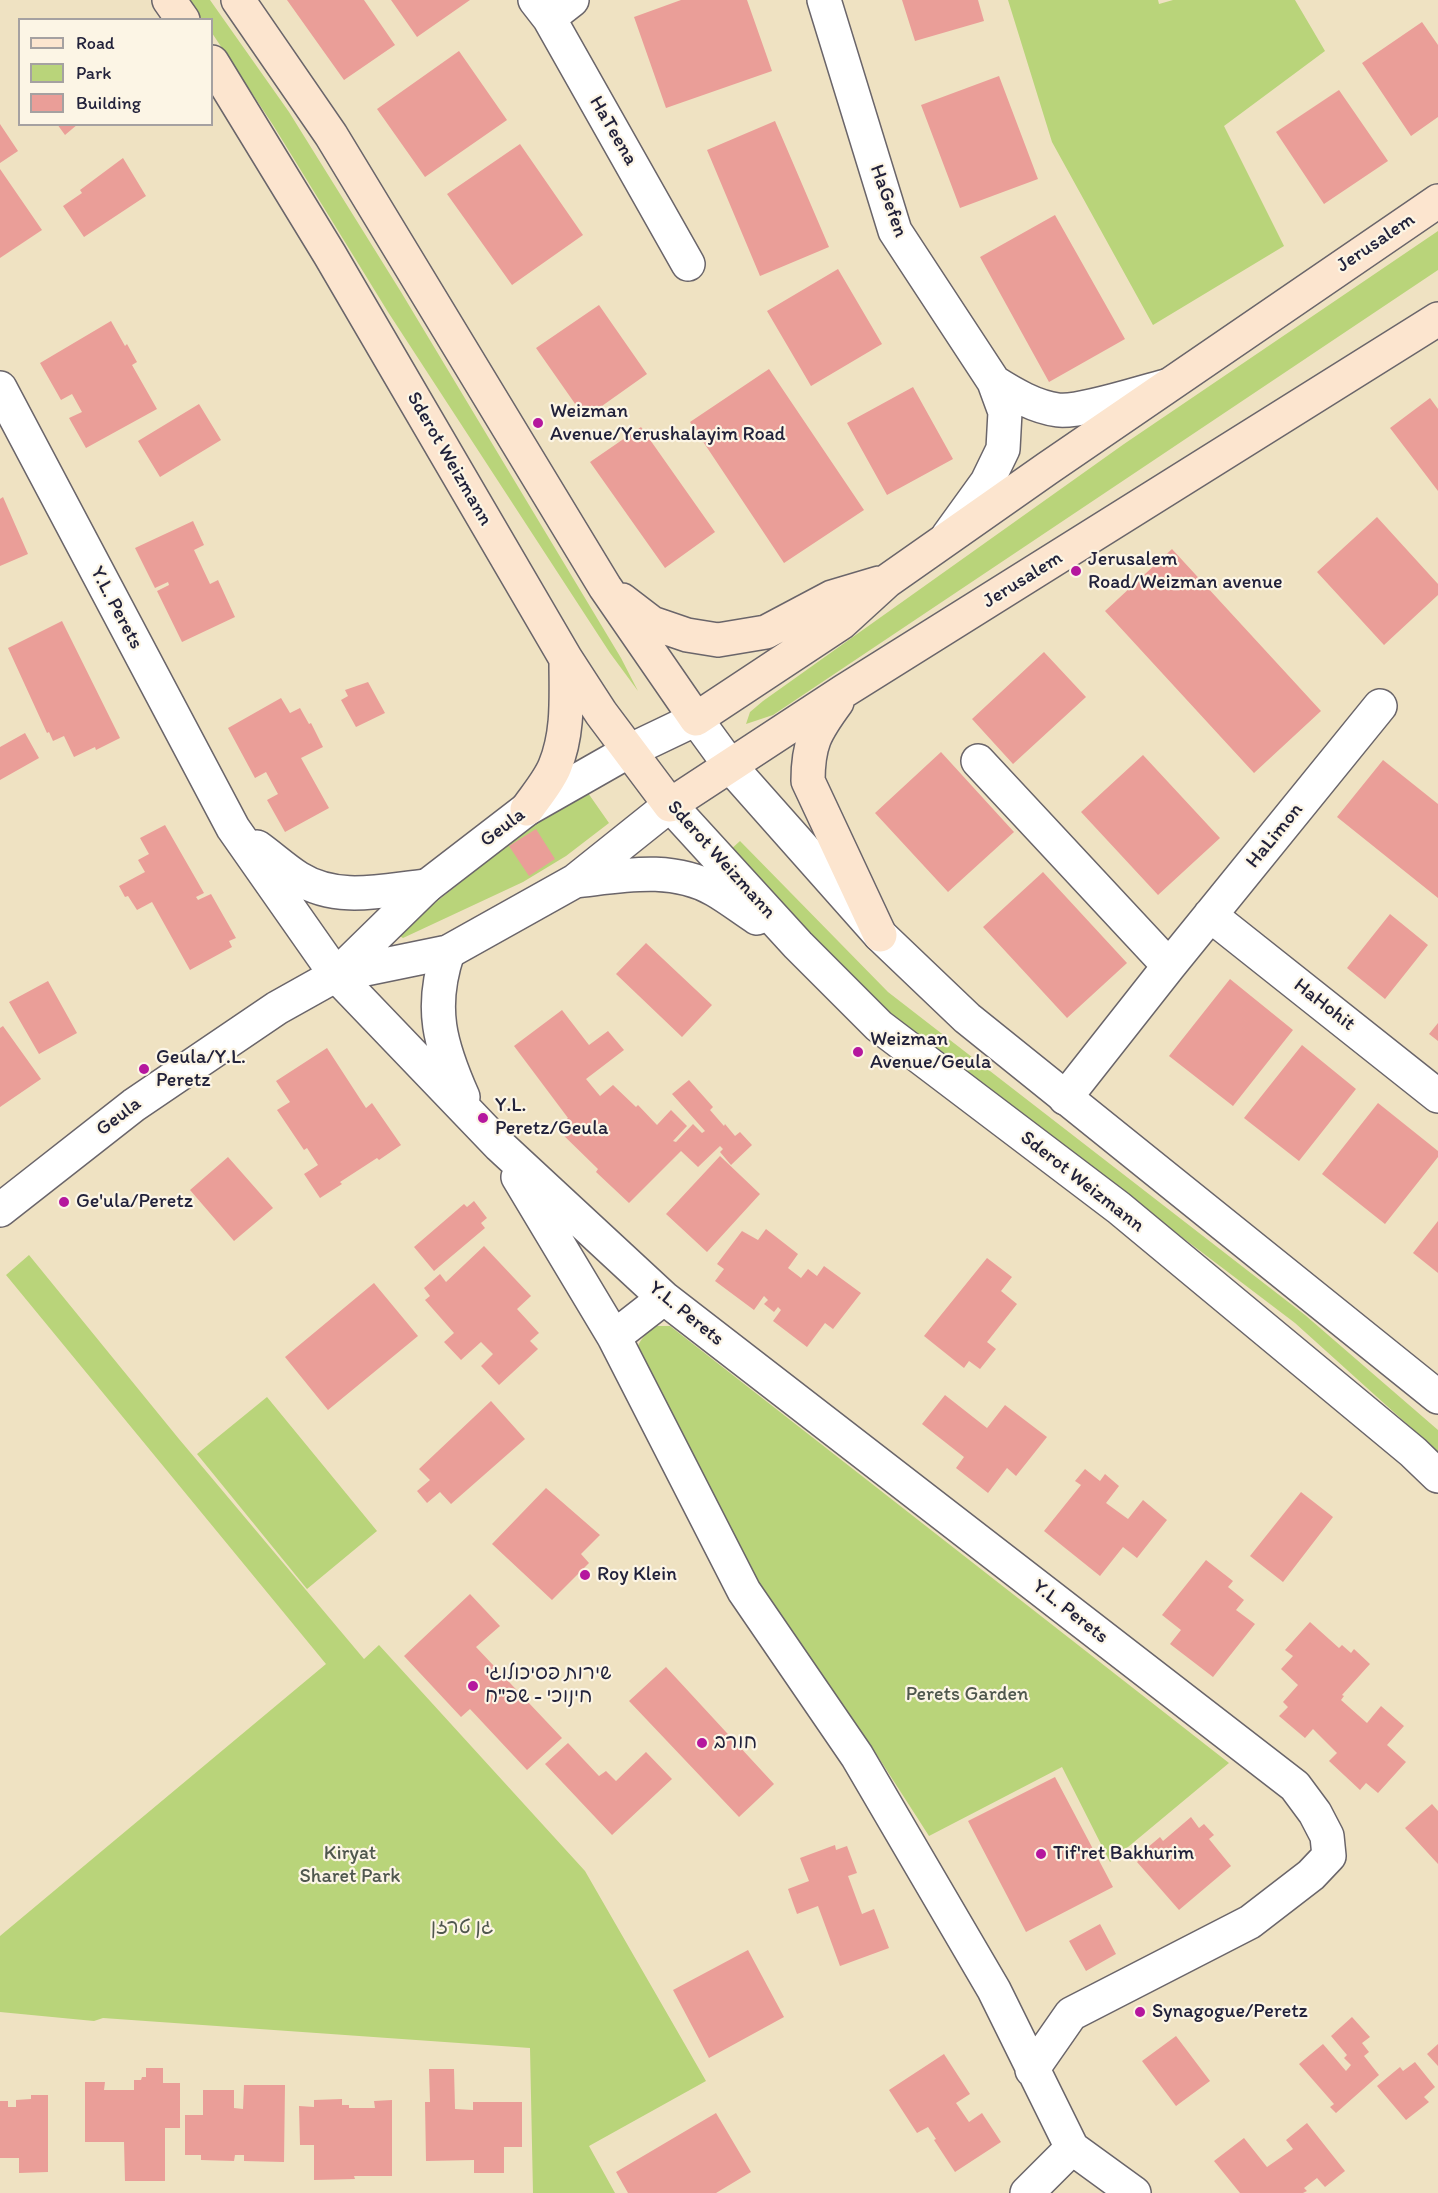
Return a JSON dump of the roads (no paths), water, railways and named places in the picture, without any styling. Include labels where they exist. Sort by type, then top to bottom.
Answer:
[{"type":"main road","points":[[169,0],[182,18]]},
{"type":"main road","points":[[238,0],[331,135],[605,587],[696,719]]},
{"type":"main road","name":"Sderot Weizmann","points":[[213,64],[330,255],[566,659],[601,713],[670,805]]},
{"type":"main road","name":"Jerusalem","points":[[696,719],[840,623],[886,581],[1438,201]]},
{"type":"main road","name":"Jerusalem","points":[[670,805],[732,767],[844,692],[1438,319]]},
{"type":"main road","points":[[605,587],[652,622],[687,635],[718,640],[766,632],[832,597],[886,581]]},
{"type":"main road","points":[[527,809],[555,768],[562,746],[566,724],[566,659]]},
{"type":"main road","points":[[844,692],[820,725],[808,755],[808,781],[880,935]]},
{"type":"street","name":"HaGefen","points":[[824,0],[895,231],[994,382],[1005,412],[1003,449],[987,482],[945,540]]},
{"type":"street","name":"HaTeena","points":[[552,6],[688,264]]},
{"type":"street","name":"HaGefen","points":[[994,382],[1015,395],[1058,411],[1167,386]]},
{"type":"street","name":"Y.L. Perets","points":[[0,388],[233,828],[336,975],[500,1146],[664,1298],[1295,1786],[1315,1813],[1328,1836],[1329,1856],[1311,1875],[1250,1922],[1071,2014],[1032,2070]]},
{"type":"street","name":"HaLimon","points":[[1065,1098],[1380,706]]},
{"type":"street","name":"Geula","points":[[0,1210],[134,1105],[277,1008],[336,975],[427,886],[527,809],[629,751],[696,719]]},
{"type":"street","points":[[696,719],[732,767],[880,935],[967,1018],[1438,1397]]},
{"type":"street","points":[[978,761],[1169,966]]},
{"type":"street","name":"Geula","points":[[336,975],[448,952],[575,881],[670,805]]},
{"type":"street","name":"Sderot Weizmann","points":[[670,805],[798,945],[879,1026],[1119,1208],[1413,1452],[1438,1476]]},
{"type":"street","name":"Y.L. Perets","points":[[233,828],[300,879],[332,891],[359,894],[427,886]]},
{"type":"street","points":[[575,881],[640,874],[672,875],[713,889],[798,945]]},
{"type":"street","name":"HaHohit","points":[[1210,915],[1438,1096]]},
{"type":"street","name":"Y.L. Perets","points":[[448,952],[437,994],[439,1028],[447,1060],[472,1118]]},
{"type":"street","name":"Y.L. Perets","points":[[500,1146],[614,1337],[744,1591],[857,1756],[994,1990],[1072,2148],[1134,2193]]},
{"type":"street","points":[[614,1337],[664,1298]]},
{"type":"street","points":[[1027,2193],[1072,2148]]},
{"type":"place","name":"Weizman Avenue/Yerushalayim Road","points":[[538,423]]},
{"type":"place","name":"Jerusalem Road/Weizman avenue","points":[[1076,571]]},
{"type":"place","name":"Weizman Avenue/Geula","points":[[858,1052]]},
{"type":"place","name":"Geula/Y.L. Peretz","points":[[144,1069]]},
{"type":"place","name":"Y.L. Peretz/Geula","points":[[483,1118]]},
{"type":"place","name":"Ge'ula/Peretz","points":[[64,1202]]},
{"type":"place","name":"Roy Klein","points":[[585,1575]]},
{"type":"place","name":"שירות פסיכולוגי חינוכי - שפ\"ח","points":[[473,1686]]},
{"type":"place","name":"חורב","points":[[702,1743]]},
{"type":"place","name":"Tif'ret Bakhurim","points":[[1041,1854]]},
{"type":"place","name":"Synagogue/Peretz","points":[[1140,2012]]},
{"type":"park label","name":"Perets Garden","points":[[967,1695]]},
{"type":"park label","name":"Kiryat Sharet Park","points":[[350,1866]]},
{"type":"park label","name":"גן טרזן","points":[[462,1928]]}]
